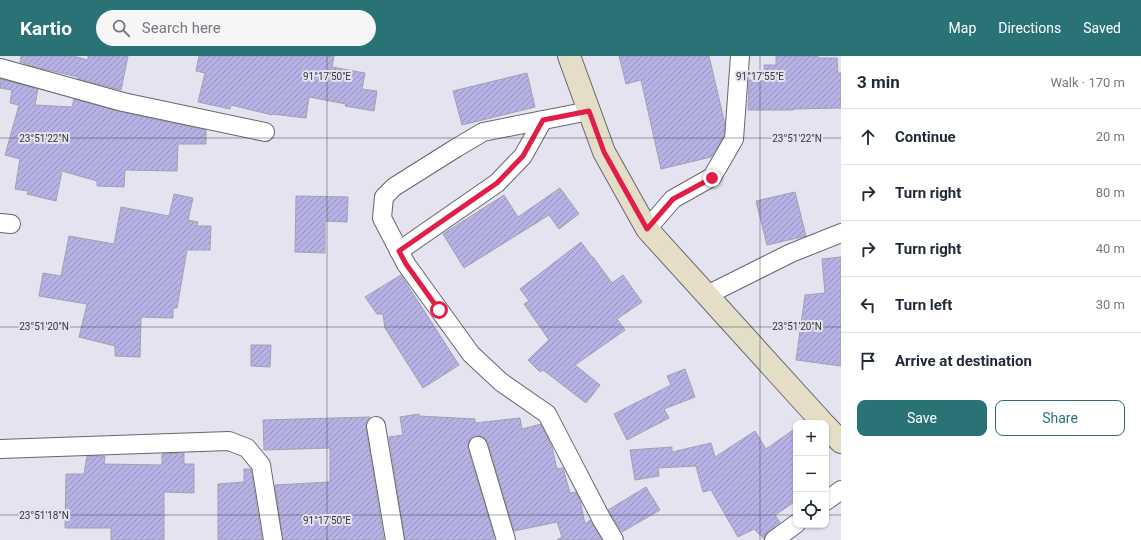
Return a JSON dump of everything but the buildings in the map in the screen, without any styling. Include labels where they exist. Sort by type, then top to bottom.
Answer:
[{"type":"street","points":[[569,56],[604,152],[647,229],[820,420]]},
{"type":"street","points":[[647,229],[673,199],[712,178],[734,139],[740,56]]},
{"type":"street","points":[[0,68],[123,102],[265,132]]},
{"type":"street","points":[[589,111],[483,132],[394,187],[384,198],[382,218],[406,264],[471,354],[501,382],[547,414],[602,520],[614,540]]},
{"type":"street","points":[[399,251],[497,183],[523,156],[543,120]]},
{"type":"street","points":[[707,295],[791,253],[841,233]]},
{"type":"street","points":[[376,426],[395,540]]},
{"type":"street","points":[[829,429],[841,442]]},
{"type":"street","points":[[0,449],[229,441],[247,448],[261,465],[273,540]]},
{"type":"street","points":[[478,446],[506,540]]},
{"type":"street","points":[[829,499],[841,490]]},
{"type":"street","points":[[774,540],[793,526]]},
{"type":"route","points":[[439,310],[406,264],[399,251],[446,220],[497,183],[523,156],[543,120],[589,111],[604,152],[647,229],[673,199],[712,178]]}]
